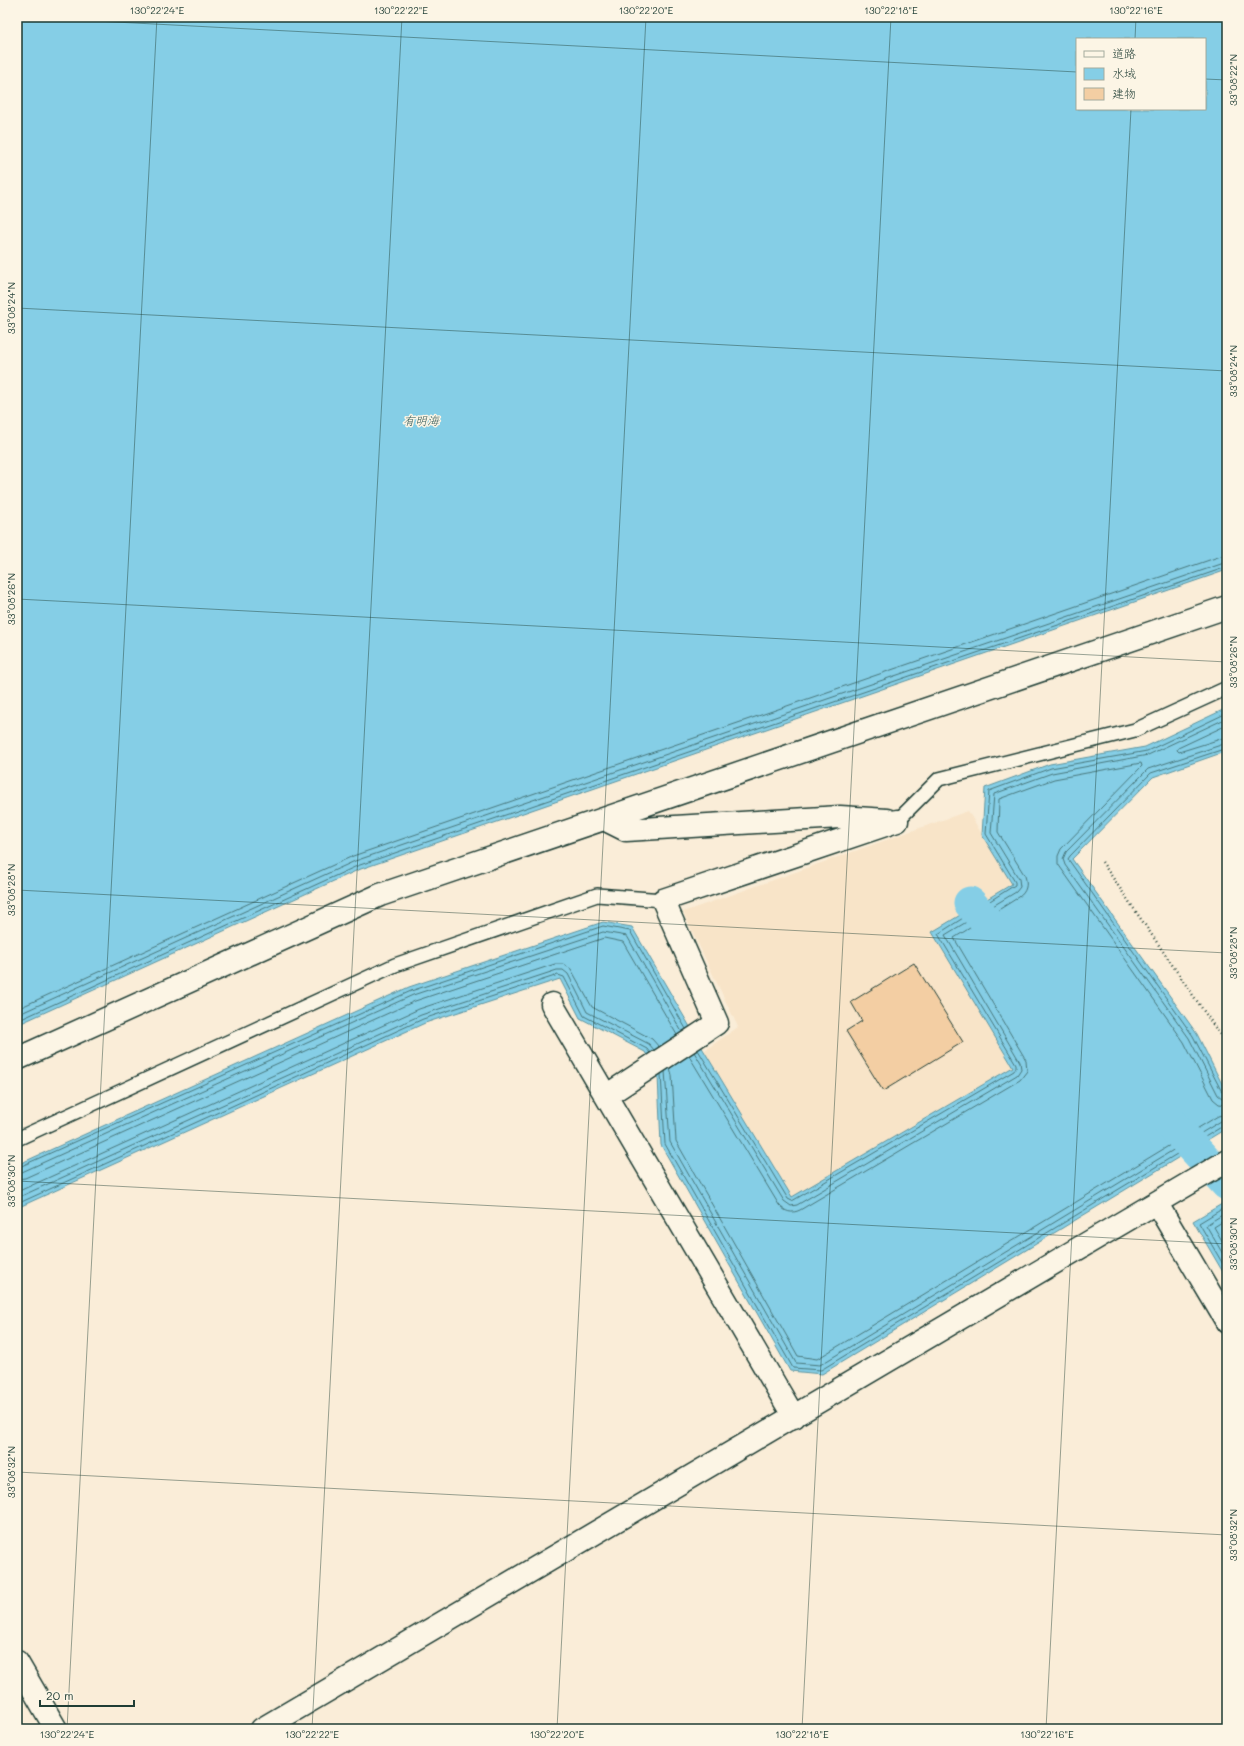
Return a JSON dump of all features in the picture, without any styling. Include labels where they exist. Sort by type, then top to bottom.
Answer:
[{"type":"street","points":[[17,1059],[380,895],[1227,607]]},
{"type":"street","points":[[604,819],[626,830],[840,817],[897,821]]},
{"type":"street","points":[[606,1096],[717,1024],[663,900],[897,821]]},
{"type":"street","points":[[552,1004],[794,1417]]},
{"type":"street","points":[[262,1729],[1157,1204],[1227,1161]]},
{"type":"street","points":[[1157,1204],[1227,1322]]},
{"type":"street","points":[[17,1662],[56,1729]]},
{"type":"lane","points":[[897,821],[939,780],[1135,730],[1227,688]]},
{"type":"lane","points":[[17,1139],[395,965],[598,895],[663,900]]},
{"type":"path","points":[[1102,862],[1227,1045]]},
{"type":"shaded area","points":[[968,811],[1012,884],[932,932],[1013,1067],[792,1198],[704,1051],[738,1027],[683,912]]},
{"type":"water","name":"有明海","points":[[17,17],[1227,17],[1227,570],[358,870],[17,1025]]},
{"type":"water","points":[[1227,708],[1227,751],[1153,777],[1072,859],[1197,1034],[1227,1094],[1227,1128],[822,1374],[790,1371],[661,1145],[658,1076],[645,1052],[580,1018],[560,979],[425,1023],[17,1208],[17,1165],[409,987],[603,922],[632,927],[704,1051],[792,1197],[1013,1067],[932,932],[1012,884],[982,835],[985,788],[1050,764],[1145,747]]},
{"type":"water","points":[[1227,1201],[1227,1279],[1193,1221]]},
{"type":"building","points":[[914,963],[963,1042],[883,1091],[846,1031],[862,1021],[851,1002]]},
{"type":"waterway","points":[[970,903],[1004,941]]},
{"type":"waterway","points":[[1163,1115],[1227,1184]]}]
